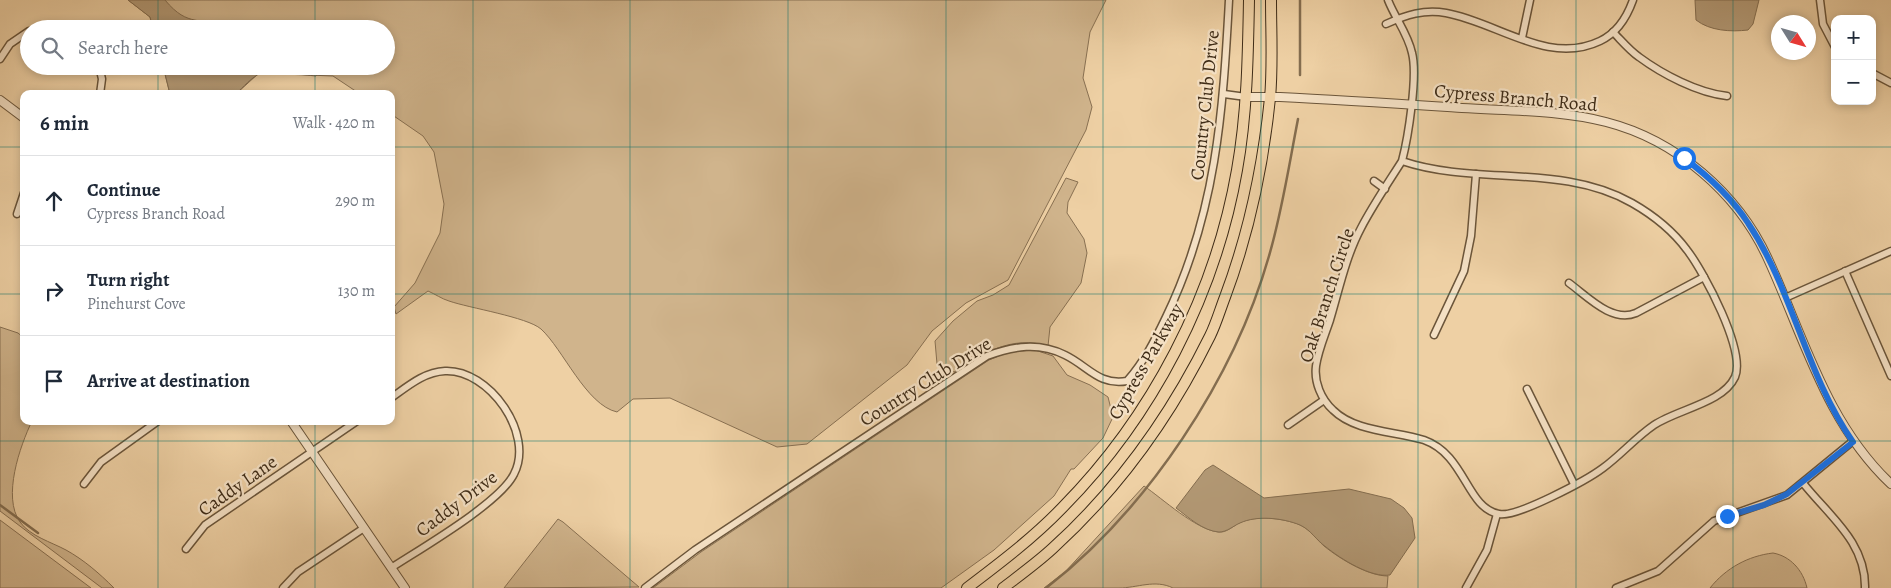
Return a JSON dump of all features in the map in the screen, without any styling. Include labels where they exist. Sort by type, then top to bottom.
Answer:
[{"type":"main road","name":"Cypress Parkway","points":[[967,588],[1013,552],[1063,508],[1110,452],[1142,409],[1174,355],[1196,310],[1218,248],[1237,171],[1246,97],[1249,0]]},
{"type":"main road","points":[[1003,588],[1060,541],[1095,506],[1136,456],[1176,397],[1211,335],[1235,271],[1250,219],[1262,166],[1270,96],[1271,0]]},
{"type":"street","name":"Country Club Drive","points":[[645,588],[695,550],[987,356],[1007,348],[1035,346],[1065,355],[1097,378],[1116,383],[1127,381],[1148,353],[1178,292],[1200,228],[1214,169],[1224,94],[1229,0]]},
{"type":"street","name":"Oak Branch Circle","points":[[1324,400],[1317,382],[1318,358],[1346,266],[1360,230],[1402,161],[1407,143],[1414,62],[1408,42],[1388,0]]},
{"type":"street","points":[[1522,38],[1530,0]]},
{"type":"street","points":[[1386,24],[1416,13],[1445,13],[1554,49],[1572,50],[1594,44],[1613,32],[1625,18],[1633,0]]},
{"type":"street","points":[[1820,0],[1821,18],[1831,39]]},
{"type":"street","points":[[1613,32],[1638,57],[1699,90],[1727,96]]},
{"type":"street","points":[[0,59],[10,44],[20,37]]},
{"type":"street","points":[[101,75],[101,90]]},
{"type":"street","points":[[1876,75],[1891,83]]},
{"type":"street","points":[[1224,94],[1246,97]]},
{"type":"street","name":"Cypress Branch Road","points":[[1246,97],[1270,96],[1554,113],[1623,127],[1668,149],[1696,168],[1741,212],[1764,249],[1830,404],[1853,442],[1891,484]]},
{"type":"street","points":[[0,100],[20,115]]},
{"type":"street","points":[[1288,425],[1324,400],[1337,414],[1350,421],[1423,440],[1438,447],[1456,464],[1476,499],[1486,508],[1497,514],[1518,512],[1604,468],[1638,436],[1660,421],[1683,409],[1717,397],[1731,384],[1736,373],[1738,357],[1704,277],[1686,249],[1672,233],[1647,212],[1621,197],[1599,188],[1570,182],[1428,170],[1402,161]]},
{"type":"street","points":[[1434,335],[1464,271],[1471,236],[1476,174]]},
{"type":"street","points":[[1374,181],[1385,188]]},
{"type":"street","points":[[17,214],[20,205]]},
{"type":"street","points":[[1785,298],[1891,252]]},
{"type":"street","points":[[1846,271],[1891,376]]},
{"type":"street","points":[[1569,283],[1611,313],[1625,316],[1636,313],[1704,277]]},
{"type":"street","points":[[1884,359],[1891,356]]},
{"type":"street","name":"Caddy Drive","points":[[391,568],[501,493],[516,470],[520,448],[516,430],[506,412],[488,387],[468,375],[445,371],[429,374],[395,395]]},
{"type":"street","points":[[1527,389],[1574,484]]},
{"type":"street","points":[[84,484],[101,462],[152,425]]},
{"type":"street","points":[[294,425],[405,588]]},
{"type":"street","points":[[312,452],[351,425]]},
{"type":"street","points":[[1616,588],[1658,571],[1714,521],[1780,498],[1803,483],[1853,442]]},
{"type":"street","name":"Caddy Lane","points":[[186,549],[205,525],[312,452]]},
{"type":"street","points":[[1803,483],[1853,542],[1862,561],[1865,588]]},
{"type":"street","points":[[1466,588],[1487,550],[1497,514]]},
{"type":"street","points":[[283,588],[298,572],[364,528]]},
{"type":"shaded area","points":[[128,0],[1106,0],[1090,32],[1083,78],[1092,107],[1086,130],[1008,280],[966,303],[932,331],[907,365],[807,444],[777,447],[670,398],[633,399],[617,412],[606,407],[585,388],[541,329],[524,321],[458,304],[428,291],[396,314],[395,306],[415,283],[440,233],[444,204],[434,152],[423,136],[395,117],[395,90],[354,90],[333,76],[308,75],[395,75],[395,20],[151,20],[150,17]]},
{"type":"shaded area","points":[[128,0],[165,0],[181,15],[195,20],[151,20],[150,17]]},
{"type":"shaded area","points":[[1695,0],[1759,0],[1753,24],[1748,30],[1735,31],[1714,29],[1696,20]]},
{"type":"shaded area","points":[[165,75],[257,75],[240,90],[169,90]]},
{"type":"shaded area","points":[[165,75],[258,75],[240,90],[169,90]]},
{"type":"shaded area","points":[[1066,178],[1078,182],[1068,202],[1067,213],[1084,239],[1087,253],[1081,283],[1050,327],[1048,346],[1035,343],[1010,344],[976,358],[954,372],[937,364],[935,341],[953,321],[977,301],[993,295],[1009,285]]},
{"type":"shaded area","points":[[0,327],[20,335],[20,425],[30,425],[18,457],[15,472],[13,499],[15,512],[20,522],[29,531],[79,558],[114,588],[102,588],[0,511]]},
{"type":"shaded area","points":[[1035,350],[1053,356],[1067,375],[1090,385],[1108,397],[1113,417],[1103,438],[1074,469],[1071,469],[1054,496],[994,550],[941,588],[653,588],[701,552],[989,360],[1008,352]]},
{"type":"shaded area","points":[[1213,465],[1264,498],[1349,489],[1391,499],[1404,508],[1412,518],[1415,538],[1390,575],[1382,575],[1365,571],[1348,562],[1332,552],[1304,527],[1286,521],[1262,518],[1240,523],[1222,532],[1207,529],[1176,508],[1205,470]]},
{"type":"shaded area","points":[[1144,486],[1189,520],[1209,530],[1226,531],[1246,520],[1261,518],[1284,520],[1298,524],[1309,531],[1324,546],[1346,561],[1363,570],[1388,576],[1387,588],[1173,588],[1166,585],[1153,584],[1126,588],[1044,588],[1065,572]]},
{"type":"shaded area","points":[[558,519],[563,522],[639,587],[504,588]]},
{"type":"shaded area","points":[[0,520],[91,588],[0,588]]},
{"type":"shaded area","points":[[1773,553],[1785,557],[1795,565],[1802,575],[1807,588],[1710,588],[1738,564],[1755,557]]},
{"type":"waterway","points":[[1300,0],[1300,75]]},
{"type":"waterway","points":[[1046,588],[1119,521],[1152,481],[1210,395],[1234,349],[1254,302],[1269,256],[1282,205],[1298,119]]},
{"type":"waterway","points":[[0,505],[38,533]]},
{"type":"route","points":[[1684,158],[1700,171],[1741,212],[1764,249],[1830,404],[1853,442],[1787,494],[1764,505],[1727,516]]}]
